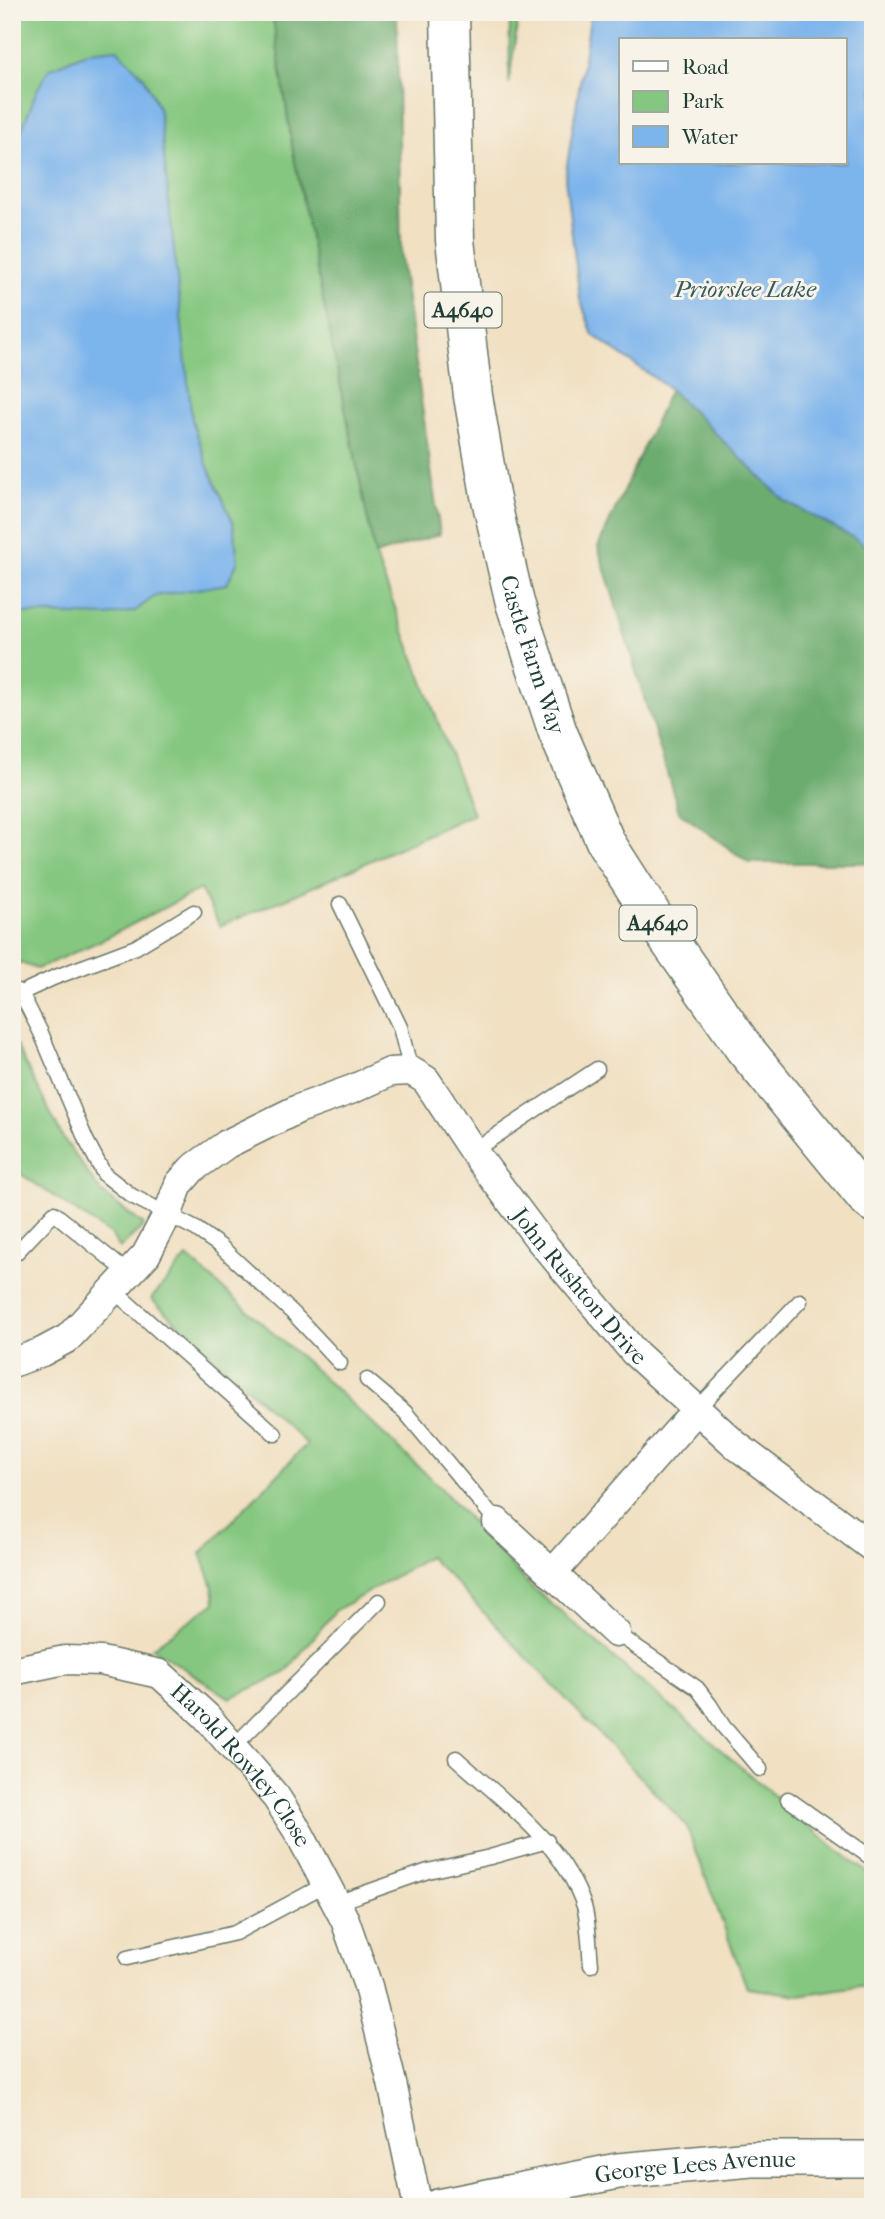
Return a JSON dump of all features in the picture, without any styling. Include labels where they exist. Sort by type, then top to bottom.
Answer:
[{"type":"main road","name":"Castle Farm Way","points":[[450,12],[456,240],[473,396],[490,495],[515,603],[558,733],[606,843],[663,932],[744,1048],[873,1203]]},
{"type":"street","name":"John Rushton Drive","points":[[411,1071],[426,1080],[473,1151],[538,1239],[634,1352],[737,1446],[873,1548]]},
{"type":"street","points":[[12,1363],[42,1352],[68,1338],[146,1255],[168,1213],[179,1184],[192,1169],[228,1144],[298,1109],[390,1072],[411,1071]]},
{"type":"street","points":[[551,1574],[697,1409]]},
{"type":"street","points":[[497,1522],[615,1633]]},
{"type":"street","name":"Harold Rowley Close","points":[[12,1671],[65,1660],[101,1661],[160,1674],[206,1716],[276,1797],[299,1833],[345,1920],[368,1986],[418,2207]]},
{"type":"street","name":"George Lees Avenue","points":[[438,2207],[618,2171],[751,2159],[873,2159]]},
{"type":"lane","points":[[340,904],[400,1027],[411,1071]]},
{"type":"lane","points":[[194,912],[136,947],[16,991],[41,1033],[86,1140],[104,1174],[132,1196],[168,1213],[220,1246],[294,1314],[340,1363]]},
{"type":"lane","points":[[473,1151],[597,1069]]},
{"type":"lane","points":[[15,1254],[54,1213],[275,1434]]},
{"type":"lane","points":[[697,1409],[800,1301]]},
{"type":"lane","points":[[367,1380],[405,1412],[497,1522]]},
{"type":"lane","points":[[233,1747],[379,1601]]},
{"type":"lane","points":[[615,1633],[697,1688],[723,1726],[760,1769]]},
{"type":"lane","points":[[456,1758],[547,1841],[568,1872],[584,1908],[591,1965]]},
{"type":"lane","points":[[788,1799],[873,1859]]},
{"type":"lane","points":[[127,1958],[235,1933],[331,1894],[547,1841]]},
{"type":"green space","points":[[12,12],[272,12],[293,152],[375,555],[473,814],[220,926],[200,889],[104,939],[37,969],[12,960]]},
{"type":"green space","points":[[272,12],[397,12],[401,257],[440,534],[375,555],[293,152]]},
{"type":"green space","points":[[510,12],[519,12],[509,84]]},
{"type":"green space","points":[[670,389],[785,501],[858,540],[873,551],[873,863],[749,863],[679,812],[598,547]]},
{"type":"green space","points":[[12,1037],[63,1138],[101,1192],[144,1225],[120,1248],[111,1235],[12,1168]]},
{"type":"green space","points":[[187,1257],[313,1368],[438,1485],[527,1583],[836,1849],[873,1877],[873,1989],[858,1986],[799,1995],[747,1988],[686,1825],[429,1557],[335,1611],[285,1673],[230,1698],[152,1648],[215,1602],[213,1587],[201,1553],[307,1444],[151,1299]]},
{"type":"water","name":"Priorslee Lake","points":[[591,12],[873,12],[873,551],[858,540],[785,501],[670,389],[593,335],[580,299],[565,178]]},
{"type":"water","points":[[117,49],[144,77],[159,109],[192,420],[208,467],[233,522],[238,561],[227,584],[155,596],[135,611],[108,616],[12,613],[12,156],[37,90],[49,69],[88,52]]}]
